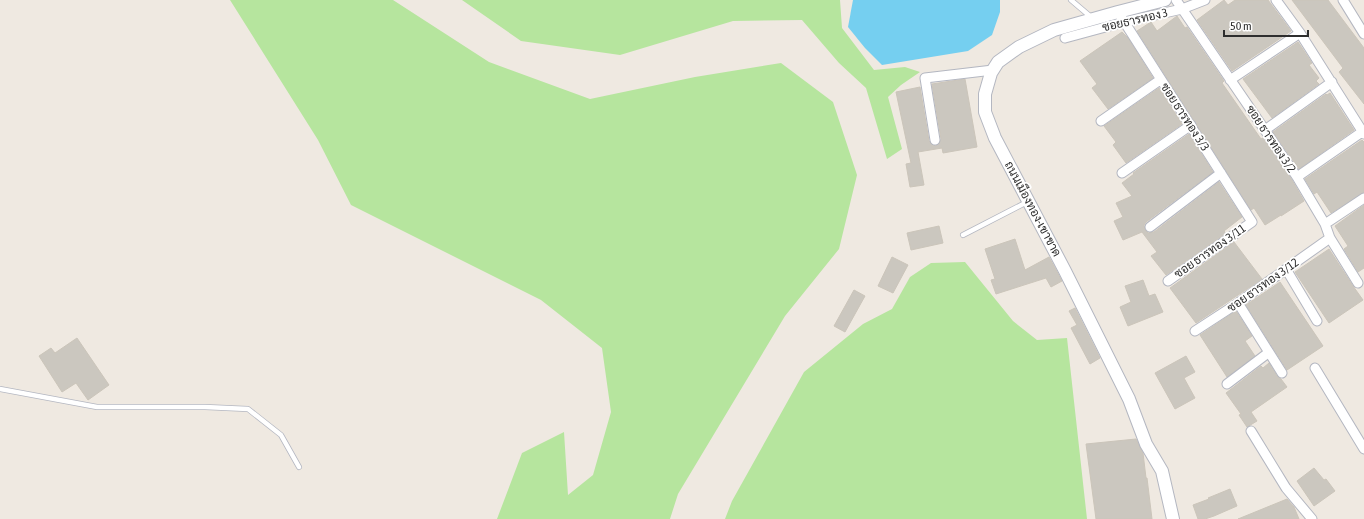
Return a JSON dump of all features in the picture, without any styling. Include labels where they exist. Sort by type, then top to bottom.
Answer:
[{"type":"street","name":"ถนนเมืองทอง-เขาขาด","points":[[1165,0],[1121,17],[1094,20],[1054,30],[1019,47],[998,62],[993,70],[985,94],[985,112],[995,138],[1069,278],[1129,399],[1146,444],[1162,471],[1173,519]]},
{"type":"street","name":"ซอย ธารทอง 3/2","points":[[1176,0],[1297,178],[1325,224],[1330,238],[1358,283]]},
{"type":"street","name":"ซอยธารทอง 3","points":[[1065,38],[1121,17],[1182,9],[1205,0]]},
{"type":"street","points":[[1276,0],[1332,82],[1363,133],[1297,178]]},
{"type":"street","points":[[1343,0],[1364,34]]},
{"type":"street","name":"ซอย ธารทอง 3/3","points":[[1121,17],[1252,222]]},
{"type":"street","points":[[1230,80],[1300,34]]},
{"type":"street","points":[[935,140],[925,78],[993,70]]},
{"type":"street","points":[[1101,121],[1160,80]]},
{"type":"street","points":[[1264,130],[1332,82]]},
{"type":"street","points":[[1122,173],[1191,125]]},
{"type":"street","points":[[1150,227],[1221,173]]},
{"type":"street","points":[[1325,224],[1364,198]]},
{"type":"street","name":"ซอย ธารทอง 3/11","points":[[1168,281],[1252,222]]},
{"type":"street","name":"ซอย ธารทอง 3/12","points":[[1195,331],[1238,303],[1330,238]]},
{"type":"street","points":[[1286,269],[1317,321]]},
{"type":"street","points":[[1238,303],[1268,353],[1282,373]]},
{"type":"street","points":[[1227,384],[1268,353]]},
{"type":"street","points":[[1315,368],[1364,449]]},
{"type":"street","points":[[1251,431],[1286,488],[1312,519]]},
{"type":"lane","points":[[1071,0],[1094,20]]},
{"type":"lane","points":[[963,235],[1028,201]]},
{"type":"lane","points":[[0,389],[97,407],[205,407],[248,409],[280,434],[299,468]]},
{"type":"green space","points":[[230,0],[393,0],[489,62],[590,99],[695,77],[781,63],[833,102],[857,175],[839,249],[785,316],[678,494],[670,519],[497,519],[522,453],[564,432],[568,495],[593,475],[611,412],[602,348],[541,300],[351,205],[318,140]]},
{"type":"green space","points":[[462,0],[840,0],[842,28],[874,70],[905,67],[920,72],[901,85],[888,97],[902,149],[887,159],[866,88],[839,63],[802,20],[733,21],[620,55],[521,41]]},
{"type":"green space","points":[[965,262],[1013,321],[1037,340],[1067,338],[1087,519],[725,519],[732,501],[804,372],[863,324],[892,309],[910,277],[931,263]]},
{"type":"water","points":[[853,0],[1000,0],[1000,12],[992,35],[968,51],[882,65],[865,48],[848,27]]},
{"type":"building","points":[[1224,0],[1228,5],[1235,0],[1268,0],[1291,31],[1232,71],[1197,20]]},
{"type":"building","points":[[1292,0],[1328,0],[1364,48],[1364,104],[1339,72],[1343,68]]},
{"type":"building","points":[[1177,16],[1185,28],[1187,27],[1224,81],[1222,83],[1261,139],[1263,138],[1292,180],[1304,201],[1265,225],[1254,208],[1251,210],[1137,31],[1151,22],[1157,31]]},
{"type":"building","points":[[1122,32],[1128,38],[1153,78],[1108,109],[1092,88],[1097,84],[1080,61]]},
{"type":"building","points":[[1298,42],[1312,63],[1309,65],[1319,78],[1316,81],[1319,84],[1272,118],[1243,79]]},
{"type":"building","points":[[965,79],[977,147],[943,153],[942,148],[918,152],[924,185],[910,187],[906,164],[911,163],[896,92],[920,87],[929,141],[936,146],[941,139],[932,84]]},
{"type":"building","points":[[1159,88],[1182,124],[1126,163],[1113,145],[1116,142],[1104,126]]},
{"type":"building","points":[[1330,93],[1354,130],[1299,169],[1273,132],[1326,94],[1327,95]]},
{"type":"building","points":[[1189,134],[1213,172],[1146,222],[1144,225],[1145,230],[1148,233],[1154,232],[1219,182],[1242,217],[1224,231],[1226,233],[1166,275],[1151,256],[1157,252],[1142,232],[1123,240],[1114,221],[1123,217],[1116,203],[1132,196],[1122,183],[1134,174],[1133,173]]},
{"type":"building","points":[[1362,140],[1364,142],[1364,192],[1331,213],[1317,192],[1314,194],[1305,179]]},
{"type":"building","points":[[1364,205],[1364,268],[1358,272],[1344,249],[1348,246],[1335,226]]},
{"type":"building","points":[[939,226],[943,243],[911,250],[907,233]]},
{"type":"building","points":[[1015,239],[1025,270],[1049,257],[1062,281],[1051,287],[1046,278],[996,294],[991,280],[995,279],[985,249]]},
{"type":"building","points":[[1234,242],[1262,279],[1196,323],[1170,288]]},
{"type":"building","points":[[1329,249],[1363,300],[1329,323],[1295,272]]},
{"type":"building","points":[[892,257],[908,265],[893,293],[878,286]]},
{"type":"building","points":[[1143,280],[1149,296],[1155,294],[1163,312],[1128,326],[1120,307],[1131,302],[1125,286]]},
{"type":"building","points":[[1280,282],[1323,346],[1287,370],[1246,305]]},
{"type":"building","points":[[854,290],[865,296],[845,332],[834,326]]},
{"type":"building","points":[[1075,308],[1100,358],[1090,364],[1071,328],[1077,325],[1069,311]]},
{"type":"building","points":[[1236,311],[1252,336],[1245,341],[1255,356],[1227,377],[1200,335]]},
{"type":"building","points":[[77,338],[109,385],[88,400],[76,383],[62,392],[39,356],[51,348],[55,353]]},
{"type":"building","points":[[1186,356],[1195,372],[1184,378],[1195,398],[1175,409],[1155,373]]},
{"type":"building","points":[[1269,363],[1277,376],[1287,387],[1251,412],[1257,421],[1247,427],[1239,415],[1241,414],[1226,393],[1261,366],[1263,368]]},
{"type":"building","points":[[1136,439],[1143,453],[1152,519],[1096,519],[1086,444]]},
{"type":"building","points":[[1314,468],[1324,480],[1326,479],[1335,491],[1314,506],[1297,481]]},
{"type":"building","points":[[1230,489],[1237,506],[1205,519],[1198,519],[1193,505]]},
{"type":"building","points":[[1287,499],[1294,507],[1299,519],[1238,519]]}]
